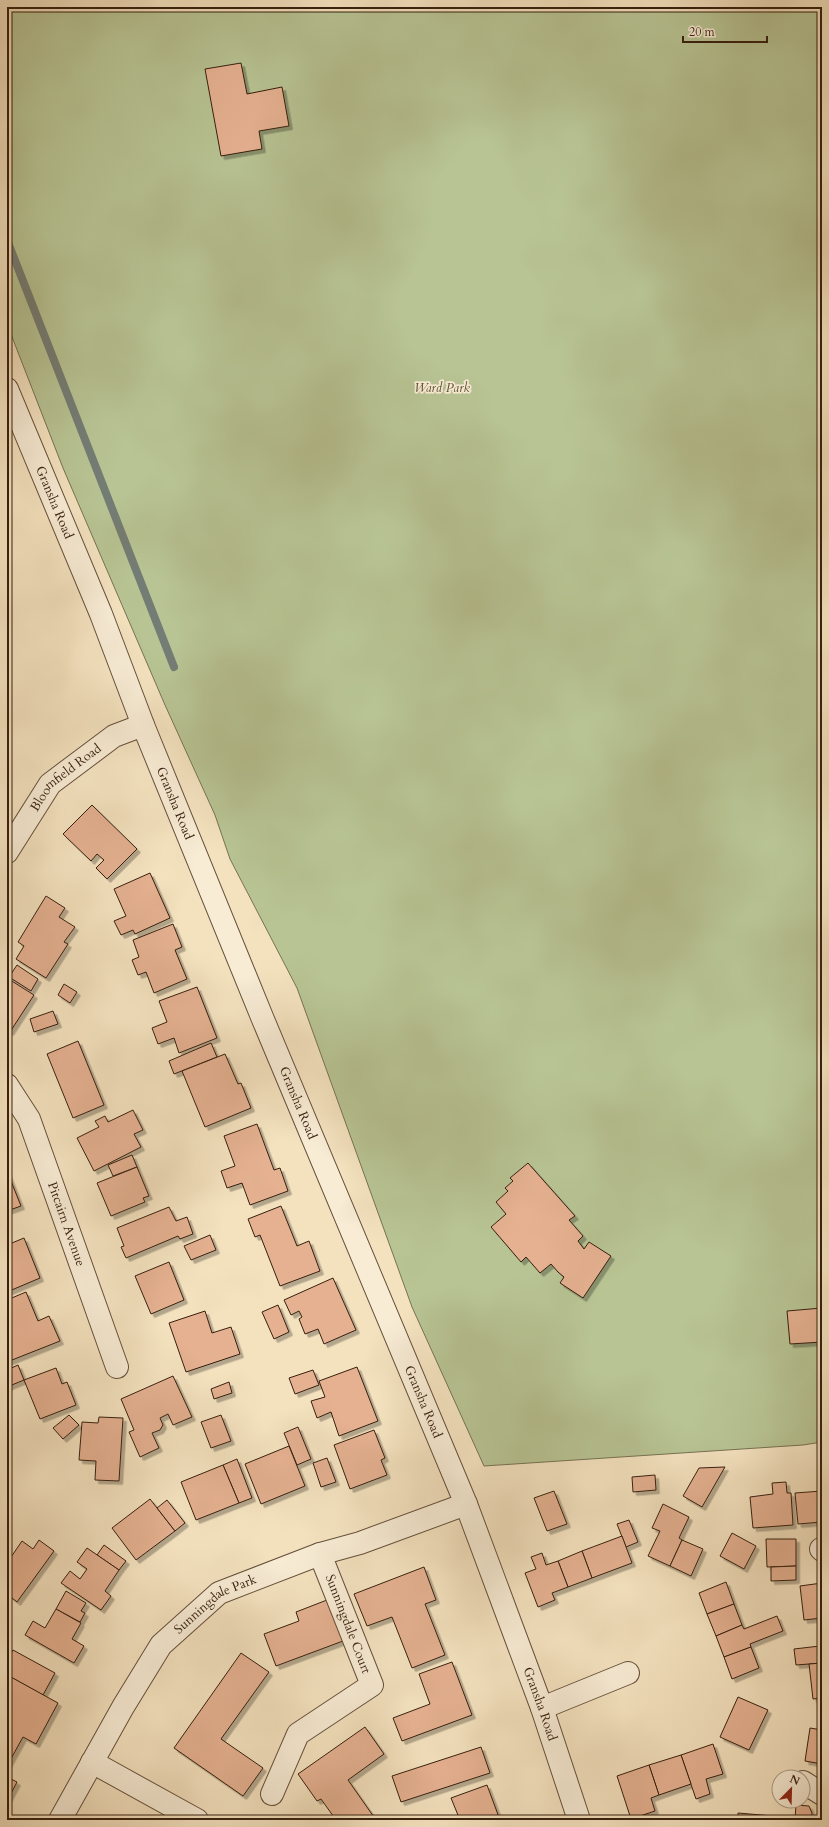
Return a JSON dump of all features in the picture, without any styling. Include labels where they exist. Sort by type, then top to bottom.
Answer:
[{"type":"street","name":"Gransha Road","points":[[7,389],[101,614],[143,725],[262,1017],[466,1504],[542,1708],[579,1820]]},
{"type":"street","name":"Bloomfield Road","points":[[7,852],[50,784],[114,736],[143,725]]},
{"type":"street","name":"Pitcairn Avenue","points":[[7,1085],[29,1119],[117,1367]]},
{"type":"street","name":"Sunningdale Park","points":[[60,1820],[123,1707],[161,1645],[219,1593],[320,1554],[360,1543],[466,1504]]},
{"type":"street","name":"Sunningdale Court","points":[[272,1794],[298,1734],[372,1685],[320,1554]]},
{"type":"street","points":[[542,1708],[628,1673]]},
{"type":"street","points":[[92,1762],[197,1820]]},
{"type":"street","points":[[811,1787],[822,1794]]},
{"type":"green space","name":"Ward Park","points":[[7,7],[822,7],[822,1442],[803,1445],[484,1466],[412,1307],[297,988],[230,859],[215,815],[165,705],[63,468],[7,324]]},
{"type":"building","points":[[241,63],[247,94],[282,87],[289,126],[259,131],[262,149],[221,156],[205,69]]},
{"type":"building","points":[[92,805],[137,849],[107,879],[96,868],[104,860],[97,854],[91,861],[63,834]]},
{"type":"building","points":[[150,873],[170,918],[135,934],[133,930],[121,935],[114,921],[126,916],[114,889]]},
{"type":"building","points":[[46,896],[65,908],[59,917],[75,927],[64,942],[68,944],[46,978],[16,959],[24,946],[18,942]]},
{"type":"building","points":[[173,924],[182,947],[175,950],[187,979],[154,993],[146,972],[138,975],[132,960],[139,957],[133,940]]},
{"type":"building","points":[[17,965],[38,979],[31,991],[9,977]]},
{"type":"building","points":[[7,978],[34,995],[10,1032],[7,1030]]},
{"type":"building","points":[[64,984],[77,992],[70,1003],[58,995]]},
{"type":"building","points":[[197,987],[217,1038],[179,1053],[174,1038],[158,1044],[152,1028],[167,1022],[159,1001]]},
{"type":"building","points":[[53,1011],[58,1024],[34,1032],[30,1019]]},
{"type":"building","points":[[78,1041],[104,1105],[73,1118],[47,1054]]},
{"type":"building","points":[[211,1043],[217,1057],[174,1074],[169,1061]]},
{"type":"building","points":[[225,1054],[238,1084],[241,1083],[251,1108],[205,1127],[182,1071]]},
{"type":"building","points":[[133,1110],[143,1130],[134,1134],[141,1147],[94,1171],[77,1138],[99,1127],[95,1121],[105,1116],[108,1122]]},
{"type":"building","points":[[257,1124],[274,1170],[280,1168],[288,1191],[250,1205],[242,1183],[227,1188],[221,1171],[235,1166],[224,1136]]},
{"type":"building","points":[[132,1155],[137,1167],[113,1176],[108,1165]]},
{"type":"building","points":[[528,1163],[575,1216],[569,1220],[583,1236],[578,1241],[584,1249],[589,1242],[611,1256],[583,1298],[560,1283],[564,1277],[551,1264],[540,1273],[526,1257],[521,1262],[491,1227],[506,1214],[496,1202],[508,1191],[505,1188],[513,1181],[510,1178]]},
{"type":"building","points":[[137,1167],[149,1196],[143,1198],[145,1202],[111,1216],[97,1183]]},
{"type":"building","points":[[7,1171],[21,1206],[7,1211]]},
{"type":"building","points":[[281,1206],[297,1246],[309,1241],[320,1271],[280,1286],[260,1235],[255,1237],[248,1219]]},
{"type":"building","points":[[169,1207],[176,1221],[187,1217],[193,1234],[180,1239],[178,1236],[126,1258],[121,1247],[124,1246],[117,1228]]},
{"type":"building","points":[[210,1235],[216,1250],[191,1260],[184,1246]]},
{"type":"building","points":[[24,1238],[40,1278],[7,1292],[7,1245]]},
{"type":"building","points":[[169,1262],[184,1300],[151,1314],[135,1276]]},
{"type":"building","points":[[333,1278],[356,1330],[324,1344],[318,1329],[305,1334],[299,1319],[302,1317],[299,1311],[291,1315],[284,1300]]},
{"type":"building","points":[[26,1292],[38,1321],[49,1316],[60,1341],[7,1362],[7,1300]]},
{"type":"building","points":[[278,1305],[289,1332],[274,1339],[262,1312]]},
{"type":"building","points":[[822,1308],[822,1342],[790,1344],[787,1311]]},
{"type":"building","points":[[205,1311],[212,1333],[231,1327],[240,1354],[186,1372],[169,1323]]},
{"type":"building","points":[[18,1365],[24,1380],[7,1387],[7,1370]]},
{"type":"building","points":[[357,1367],[378,1421],[339,1436],[331,1412],[317,1418],[311,1401],[325,1397],[319,1381]]},
{"type":"building","points":[[56,1368],[62,1384],[67,1382],[76,1405],[40,1419],[24,1380]]},
{"type":"building","points":[[313,1370],[319,1385],[295,1394],[289,1378]]},
{"type":"building","points":[[173,1376],[192,1417],[173,1425],[168,1414],[160,1418],[163,1425],[160,1430],[152,1433],[159,1448],[140,1457],[129,1432],[134,1430],[121,1399]]},
{"type":"building","points":[[229,1382],[232,1393],[214,1399],[211,1389]]},
{"type":"building","points":[[69,1415],[79,1425],[63,1439],[53,1428]]},
{"type":"building","points":[[221,1415],[231,1441],[211,1448],[201,1422]]},
{"type":"building","points":[[99,1417],[123,1418],[119,1481],[95,1480],[96,1461],[79,1460],[82,1422],[98,1423]]},
{"type":"building","points":[[298,1427],[311,1459],[297,1465],[284,1433]]},
{"type":"building","points":[[374,1430],[385,1458],[381,1460],[387,1475],[350,1489],[334,1445]]},
{"type":"building","points":[[289,1446],[305,1486],[261,1504],[245,1464]]},
{"type":"building","points":[[327,1458],[336,1482],[321,1487],[313,1463]]},
{"type":"building","points":[[237,1459],[252,1498],[239,1503],[223,1465]]},
{"type":"building","points":[[223,1465],[239,1503],[196,1520],[181,1482]]},
{"type":"building","points":[[725,1467],[702,1507],[683,1496],[699,1468]]},
{"type":"building","points":[[655,1475],[656,1490],[633,1492],[632,1477]]},
{"type":"building","points":[[786,1482],[787,1493],[791,1493],[793,1525],[753,1528],[750,1497],[773,1494],[772,1483]]},
{"type":"building","points":[[554,1491],[567,1524],[547,1531],[534,1498]]},
{"type":"building","points":[[822,1491],[822,1522],[798,1524],[795,1493]]},
{"type":"building","points":[[150,1499],[175,1531],[136,1560],[112,1528]]},
{"type":"building","points":[[167,1500],[185,1523],[175,1531],[157,1508]]},
{"type":"building","points":[[663,1504],[689,1517],[679,1538],[682,1540],[670,1566],[648,1556],[660,1531],[652,1528]]},
{"type":"building","points":[[629,1520],[638,1542],[626,1547],[617,1524]]},
{"type":"building","points":[[732,1533],[756,1546],[744,1569],[720,1556]]},
{"type":"building","points":[[622,1536],[632,1563],[592,1578],[582,1551]]},
{"type":"building","points":[[766,1539],[796,1539],[796,1566],[767,1567]]},
{"type":"building","points":[[39,1540],[54,1551],[17,1602],[7,1594],[7,1563],[22,1541],[33,1549]]},
{"type":"building","points":[[682,1540],[703,1549],[691,1576],[670,1566]]},
{"type":"building","points":[[104,1545],[126,1561],[119,1570],[97,1555]]},
{"type":"building","points":[[87,1548],[119,1570],[105,1591],[111,1596],[101,1610],[61,1583],[70,1571],[80,1579],[87,1569],[77,1562]]},
{"type":"building","points":[[582,1551],[592,1578],[568,1587],[558,1561]]},
{"type":"building","points":[[542,1553],[546,1565],[558,1561],[568,1587],[552,1593],[555,1600],[538,1607],[525,1573],[536,1569],[531,1557]]},
{"type":"building","points":[[796,1566],[796,1580],[771,1581],[771,1567]]},
{"type":"building","points":[[424,1567],[436,1600],[425,1604],[445,1655],[412,1668],[392,1617],[367,1626],[354,1594]]},
{"type":"building","points":[[726,1582],[734,1604],[707,1614],[699,1593]]},
{"type":"building","points":[[822,1583],[822,1618],[804,1620],[800,1586]]},
{"type":"building","points":[[66,1591],[86,1603],[81,1611],[85,1613],[80,1622],[56,1609]]},
{"type":"building","points":[[327,1600],[343,1641],[276,1666],[264,1634],[299,1621],[296,1612]]},
{"type":"building","points":[[734,1604],[742,1625],[716,1636],[707,1614]]},
{"type":"building","points":[[56,1609],[81,1623],[72,1639],[84,1646],[74,1663],[25,1635],[33,1621],[45,1628]]},
{"type":"building","points":[[777,1616],[783,1631],[750,1644],[751,1647],[724,1657],[716,1636],[742,1625],[744,1629]]},
{"type":"building","points":[[820,1646],[822,1663],[796,1665],[794,1649]]},
{"type":"building","points":[[751,1647],[759,1668],[732,1679],[724,1657]]},
{"type":"building","points":[[13,1650],[55,1673],[43,1695],[7,1675],[7,1660]]},
{"type":"building","points":[[241,1653],[269,1672],[221,1739],[263,1768],[243,1796],[174,1748]]},
{"type":"building","points":[[452,1662],[472,1715],[402,1741],[393,1718],[430,1704],[419,1674]]},
{"type":"building","points":[[822,1663],[822,1698],[813,1699],[809,1664]]},
{"type":"building","points":[[9,1676],[58,1703],[36,1744],[23,1737],[7,1766],[7,1680]]},
{"type":"building","points":[[738,1697],[768,1710],[749,1750],[720,1737]]},
{"type":"building","points":[[365,1727],[384,1754],[348,1780],[376,1820],[336,1820],[321,1799],[317,1801],[298,1774]]},
{"type":"building","points":[[810,1728],[822,1730],[822,1764],[805,1761]]},
{"type":"building","points":[[713,1744],[723,1774],[706,1779],[710,1794],[696,1799],[681,1755]]},
{"type":"building","points":[[481,1747],[490,1773],[401,1802],[392,1776]]},
{"type":"building","points":[[681,1755],[691,1784],[659,1795],[649,1765]]},
{"type":"building","points":[[649,1765],[659,1795],[651,1798],[655,1811],[631,1819],[617,1776]]},
{"type":"building","points":[[7,1777],[17,1782],[7,1801]]},
{"type":"building","points":[[487,1785],[500,1820],[460,1820],[451,1798]]},
{"type":"building","points":[[796,1809],[810,1809],[812,1813],[811,1820],[795,1819]]},
{"type":"building","points":[[738,1813],[773,1816],[772,1820],[738,1820]]},
{"type":"building","points":[[773,1816],[795,1819],[804,1820],[772,1820]]},
{"type":"waterway","points":[[7,240],[174,667]]}]
